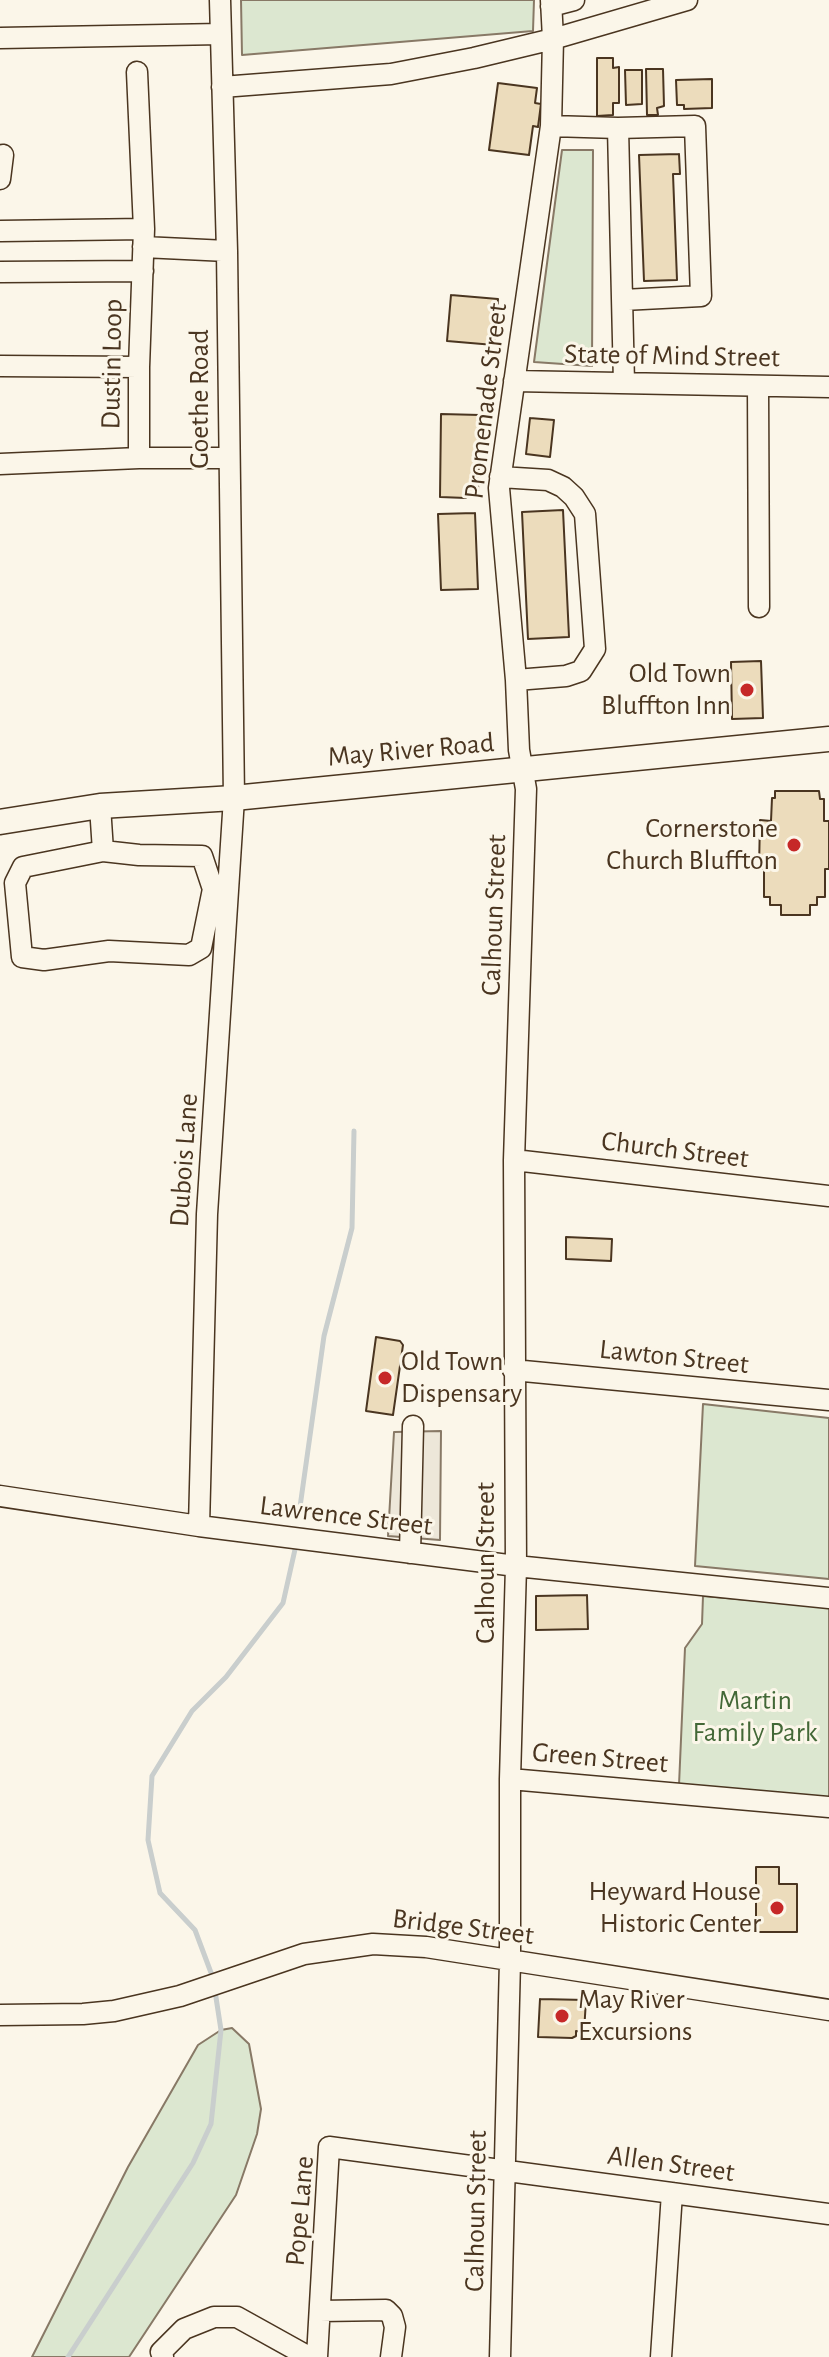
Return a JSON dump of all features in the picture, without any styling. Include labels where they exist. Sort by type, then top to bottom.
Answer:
[{"type":"main road","name":"May River Road","points":[[0,822],[100,806],[234,798],[829,739]]},
{"type":"street","name":"Goethe Road","points":[[220,0],[227,251],[234,798]]},
{"type":"street","points":[[551,3],[574,0]]},
{"type":"street","points":[[222,87],[391,74],[553,39],[687,0]]},
{"type":"street","name":"Promenade Street","points":[[524,770],[519,750],[499,488],[551,126],[551,3]]},
{"type":"street","points":[[0,38],[221,34]]},
{"type":"street","name":"Dustin Loop","points":[[137,72],[144,238],[139,458]]},
{"type":"street","points":[[551,126],[695,126],[701,296],[623,300]]},
{"type":"street","points":[[618,128],[624,383]]},
{"type":"street","points":[[0,179],[3,155]]},
{"type":"street","points":[[0,231],[144,238],[227,251]]},
{"type":"street","name":"Dustin Loop","points":[[0,272],[143,271]]},
{"type":"street","points":[[0,366],[139,367]]},
{"type":"street","name":"State of Mind Street","points":[[514,381],[829,387]]},
{"type":"street","points":[[758,386],[759,607]]},
{"type":"street","name":"Dustin Loop","points":[[0,464],[228,458]]},
{"type":"street","points":[[500,477],[548,480],[574,497],[585,514],[595,649],[581,671],[566,676],[516,680]]},
{"type":"street","name":"Calhoun Street","points":[[500,2357],[516,1566],[514,1160],[526,789],[524,770]]},
{"type":"street","name":"Dubois Lane","points":[[199,1526],[207,1214],[234,798]]},
{"type":"street","points":[[100,806],[103,851]]},
{"type":"street","points":[[103,851],[202,856],[213,889],[201,948],[189,955],[109,951],[44,960],[22,957],[15,883],[23,867],[103,851]]},
{"type":"street","name":"Church Street","points":[[514,1160],[829,1196]]},
{"type":"street","name":"Lawton Street","points":[[513,1370],[829,1400]]},
{"type":"street","points":[[410,1553],[413,1426]]},
{"type":"street","name":"Lawrence Street","points":[[0,1496],[410,1553],[829,1598]]},
{"type":"street","name":"Green Street","points":[[510,1779],[829,1807]]},
{"type":"street","name":"Bridge Street","points":[[0,2015],[114,2011],[180,1996],[304,1954],[373,1944],[426,1947],[829,2010]]},
{"type":"street","name":"Pope Lane","points":[[317,2357],[329,2147],[505,2170]]},
{"type":"street","name":"Allen Street","points":[[505,2170],[829,2214]]},
{"type":"street","points":[[661,2357],[672,2193]]},
{"type":"street","points":[[320,2311],[386,2310],[392,2316],[395,2327],[391,2357]]},
{"type":"street","points":[[163,2357],[161,2352],[184,2329],[214,2317],[237,2317],[309,2357]]},
{"type":"green space","points":[[241,0],[534,0],[533,31],[242,55]]},
{"type":"green space","points":[[562,150],[593,150],[592,366],[534,362]]},
{"type":"green space","points":[[703,1404],[829,1418],[829,1579],[695,1566]]},
{"type":"green space","name":"Martin Family Park","points":[[703,1596],[829,1607],[829,1798],[679,1785],[685,1648],[702,1624]]},
{"type":"green space","points":[[232,2028],[249,2044],[261,2109],[257,2134],[236,2195],[129,2357],[32,2357],[128,2167],[198,2045],[221,2030]]},
{"type":"shaded area","points":[[441,1431],[440,1540],[388,1536],[394,1432]]},
{"type":"building","points":[[597,58],[613,58],[613,68],[619,67],[619,103],[613,103],[613,115],[597,116]]},
{"type":"building","points":[[646,69],[663,69],[664,106],[657,108],[658,115],[647,115]]},
{"type":"building","points":[[625,70],[642,70],[642,104],[626,105]]},
{"type":"building","points":[[712,79],[712,108],[684,109],[684,105],[677,105],[676,80]]},
{"type":"building","points":[[498,83],[537,88],[535,103],[541,104],[538,127],[533,126],[529,155],[489,150]]},
{"type":"building","points":[[679,154],[680,174],[673,174],[677,280],[644,281],[639,155]]},
{"type":"building","points":[[451,295],[498,299],[494,345],[447,341]]},
{"type":"building","points":[[441,414],[480,415],[478,492],[466,492],[466,498],[440,497]]},
{"type":"building","points":[[530,418],[554,420],[550,457],[526,454]]},
{"type":"building","points":[[563,510],[569,637],[528,639],[522,512]]},
{"type":"building","points":[[475,513],[478,589],[441,590],[438,514]]},
{"type":"building","name":"Old Town Bluffton Inn","points":[[761,661],[763,718],[732,719],[731,662]]},
{"type":"building","name":"Cornerstone Church Bluffton","points":[[775,791],[819,791],[820,799],[824,799],[824,821],[829,821],[829,869],[825,869],[825,897],[817,897],[817,905],[810,905],[810,915],[781,915],[781,905],[770,905],[770,897],[764,897],[764,869],[759,869],[760,820],[771,821]]},
{"type":"building","points":[[566,1237],[612,1239],[611,1261],[566,1259]]},
{"type":"building","name":"Old Town Dispensary","points":[[376,1337],[400,1341],[403,1345],[393,1415],[366,1411]]},
{"type":"building","points":[[587,1595],[588,1629],[536,1630],[536,1596]]},
{"type":"building","name":"Heyward House Historic Center","points":[[756,1867],[779,1867],[779,1884],[797,1884],[797,1932],[756,1932]]},
{"type":"building","name":"May River Excursions","points":[[540,1999],[586,2000],[584,2032],[576,2031],[576,2036],[572,2038],[538,2037]]},
{"type":"waterway","points":[[299,1514],[324,1336],[352,1228],[354,1131]]},
{"type":"waterway","points":[[213,1978],[195,1930],[160,1893],[148,1840],[152,1776],[192,1711],[226,1677],[283,1603],[296,1545]]},
{"type":"waterway","points":[[68,2357],[193,2163],[211,2124],[221,2030],[215,1991]]},
{"type":"place","name":"Old Town Bluffton Inn","points":[[747,690]]},
{"type":"place","name":"Cornerstone Church Bluffton","points":[[794,845]]},
{"type":"place","name":"Old Town Dispensary","points":[[385,1378]]},
{"type":"place","name":"Heyward House Historic Center","points":[[777,1908]]},
{"type":"place","name":"May River Excursions","points":[[562,2016]]}]
